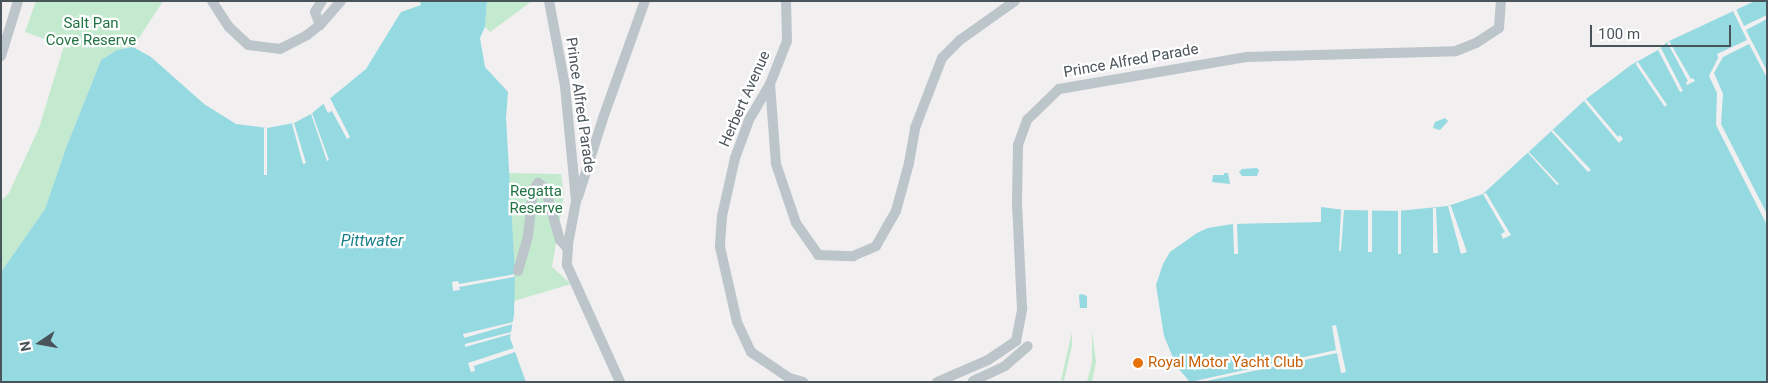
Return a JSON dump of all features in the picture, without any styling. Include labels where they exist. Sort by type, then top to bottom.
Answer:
[{"type":"street","points":[[1,56],[18,1]]},
{"type":"street","points":[[212,1],[229,27],[248,45],[280,49],[307,35],[320,25],[341,1]]},
{"type":"street","points":[[320,25],[315,12],[322,1]]},
{"type":"street","name":"Prince Alfred Parade","points":[[549,1],[565,86],[576,202],[567,265],[620,382]]},
{"type":"street","points":[[576,202],[603,118],[645,1]]},
{"type":"street","name":"Herbert Avenue","points":[[786,1],[787,41],[770,84],[749,120],[735,158],[722,216],[720,246],[737,322],[751,352],[789,378],[803,382]]},
{"type":"street","points":[[770,84],[776,164],[796,223],[818,255],[853,256],[876,246],[896,211],[909,163],[915,128],[942,58],[960,40],[1015,1]]},
{"type":"street","name":"Prince Alfred Parade","points":[[937,382],[988,360],[1016,341],[1022,309],[1017,202],[1018,145],[1027,120],[1059,89],[1248,57],[1456,51],[1476,43],[1498,28],[1501,1]]},
{"type":"street","points":[[518,271],[528,236],[533,190],[538,183],[545,188],[560,240],[568,249]]},
{"type":"street","points":[[973,381],[992,375],[1028,346]]},
{"type":"green space","name":"Salt Pan Cove Reserve","points":[[36,1],[163,1],[133,47],[117,50],[101,60],[66,148],[45,209],[1,272],[1,201],[9,193],[39,128],[64,46],[25,32]]},
{"type":"green space","points":[[487,1],[532,1],[490,32],[485,27]]},
{"type":"green space","name":"Regatta Reserve","points":[[509,173],[561,174],[564,195],[552,267],[571,284],[514,301]]},
{"type":"green space","points":[[1092,331],[1096,362],[1092,382],[1087,382],[1092,362]]},
{"type":"green space","points":[[1072,332],[1072,345],[1064,381],[1061,380]]},
{"type":"water","name":"Pittwater","points":[[420,1],[487,1],[485,27],[480,38],[485,67],[508,92],[506,118],[515,274],[514,315],[510,338],[526,382],[1,382],[1,272],[45,209],[66,148],[101,60],[117,50],[133,47],[151,57],[204,104],[236,124],[267,128],[294,123],[311,114],[366,69],[401,12],[421,5]]},
{"type":"water","points":[[1755,1],[1767,1],[1767,382],[1190,382],[1177,367],[1164,336],[1156,285],[1163,264],[1170,252],[1197,233],[1208,228],[1233,224],[1321,222],[1321,207],[1344,210],[1398,211],[1448,206],[1483,194],[1586,99],[1631,65],[1658,50],[1667,42]]},
{"type":"water","points":[[1445,118],[1448,121],[1440,130],[1433,128],[1435,122]]},
{"type":"water","points":[[1257,168],[1259,170],[1257,176],[1242,176],[1239,172],[1242,169]]},
{"type":"water","points":[[1224,173],[1228,173],[1230,184],[1212,182],[1213,175],[1224,175]]},
{"type":"water","points":[[1079,295],[1087,296],[1087,308],[1080,308]]},
{"type":"pier","points":[[1736,9],[1744,26],[1767,15],[1767,19],[1746,30],[1767,71],[1767,78],[1749,44],[1723,57],[1714,73],[1723,94],[1721,124],[1767,214],[1767,225],[1716,125],[1717,93],[1709,76],[1718,58],[1717,54],[1747,40],[1733,11]]},
{"type":"pier","points":[[1669,41],[1691,79],[1693,78],[1695,81],[1687,85],[1686,82],[1688,81],[1667,42]]},
{"type":"pier","points":[[1661,48],[1683,91],[1680,92],[1658,50]]},
{"type":"pier","points":[[1638,62],[1667,105],[1665,107],[1636,64]]},
{"type":"pier","points":[[330,98],[350,137],[347,139],[332,111],[328,113],[323,103]]},
{"type":"pier","points":[[1586,99],[1618,137],[1620,135],[1623,139],[1619,143],[1584,101]]},
{"type":"pier","points":[[311,114],[329,160],[327,161]]},
{"type":"pier","points":[[294,123],[306,163],[303,164],[292,124]]},
{"type":"pier","points":[[264,128],[267,128],[267,175],[264,175]]},
{"type":"pier","points":[[1553,130],[1591,170],[1588,172],[1551,131]]},
{"type":"pier","points":[[1529,152],[1559,184],[1557,185]]},
{"type":"pier","points":[[1486,193],[1511,235],[1503,239],[1501,234],[1505,232],[1483,194]]},
{"type":"pier","points":[[1448,206],[1451,206],[1467,252],[1461,254]]},
{"type":"pier","points":[[1433,208],[1436,208],[1438,253],[1433,253]]},
{"type":"pier","points":[[1368,209],[1372,209],[1372,252],[1368,252]]},
{"type":"pier","points":[[1341,210],[1344,210],[1341,251],[1339,251]]},
{"type":"pier","points":[[1398,211],[1401,211],[1401,254],[1398,254]]},
{"type":"pier","points":[[1233,223],[1237,223],[1238,254],[1234,254]]},
{"type":"pier","points":[[515,274],[514,277],[459,287],[460,290],[453,291],[452,282],[458,281],[459,284]]},
{"type":"pier","points":[[513,322],[513,324],[464,338],[463,334]]},
{"type":"pier","points":[[1336,325],[1346,372],[1341,373],[1337,353],[1202,382],[1190,382],[1336,350],[1332,326]]},
{"type":"pier","points":[[511,332],[511,334],[465,347],[465,344]]},
{"type":"pier","points":[[514,348],[515,352],[474,366],[475,371],[471,372],[468,363]]},
{"type":"place","name":"Royal Motor Yacht Club","points":[[1138,363]]}]
